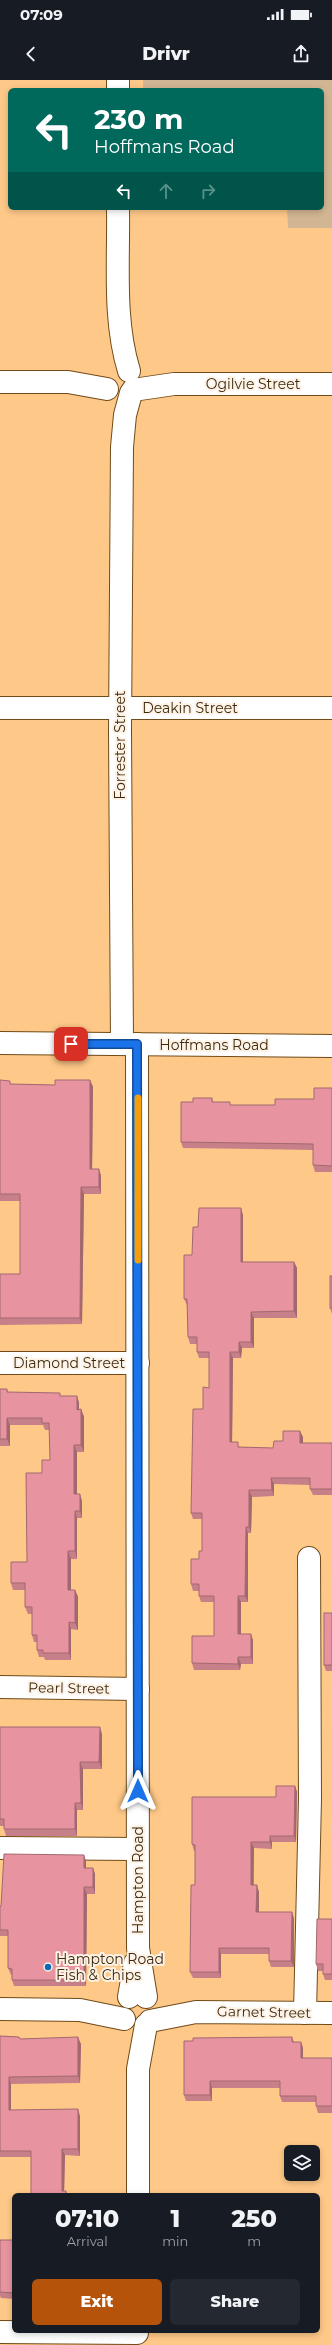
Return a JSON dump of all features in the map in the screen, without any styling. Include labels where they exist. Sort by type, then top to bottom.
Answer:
[{"type":"street","name":"Forrester Street","points":[[118,210],[122,447],[120,708],[129,1044]]},
{"type":"street","name":"Ogilvie Street","points":[[0,382],[120,381],[174,384],[332,384]]},
{"type":"street","name":"Deakin Street","points":[[0,708],[332,708]]},
{"type":"street","name":"Hoffmans Road","points":[[0,1043],[332,1046]]},
{"type":"street","name":"Hampton Road","points":[[129,1044],[138,1363],[138,2193]]},
{"type":"street","name":"Diamond Street","points":[[0,1363],[138,1363]]},
{"type":"street","points":[[305,2013],[310,1799],[309,1558]]},
{"type":"street","name":"Pearl Street","points":[[0,1687],[138,1689]]},
{"type":"street","points":[[0,1848],[138,1849]]},
{"type":"street","name":"Garnet Street","points":[[0,2009],[332,2013]]},
{"type":"street","points":[[0,2332],[12,2332]]},
{"type":"street","points":[[34,2333],[137,2336]]},
{"type":"shaded area","points":[[143,80],[332,80],[332,228],[288,228],[287,210],[324,210],[324,88],[143,88]]},
{"type":"building","points":[[0,1080],[10,1081],[10,1084],[55,1085],[55,1080],[90,1080],[90,1169],[99,1169],[99,1187],[81,1187],[80,1318],[0,1318],[0,1274],[20,1274],[20,1194],[0,1194]]},
{"type":"building","points":[[314,1088],[332,1088],[332,1166],[313,1165],[313,1144],[181,1142],[181,1102],[193,1102],[193,1098],[212,1098],[212,1102],[230,1102],[230,1105],[275,1105],[275,1099],[314,1099]]},
{"type":"building","points":[[199,1208],[241,1208],[241,1262],[294,1262],[294,1311],[251,1312],[251,1342],[239,1342],[239,1352],[230,1352],[230,1442],[238,1442],[238,1447],[273,1448],[274,1441],[283,1441],[283,1431],[300,1431],[300,1443],[332,1443],[332,1489],[310,1489],[310,1478],[271,1478],[272,1490],[249,1490],[249,1527],[246,1527],[245,1596],[238,1596],[238,1634],[251,1634],[251,1657],[238,1657],[238,1664],[192,1663],[192,1636],[214,1636],[214,1596],[199,1596],[199,1584],[191,1584],[191,1559],[199,1559],[199,1551],[202,1551],[202,1513],[191,1513],[193,1409],[203,1409],[203,1387],[209,1388],[209,1352],[197,1352],[197,1337],[188,1337],[187,1299],[184,1299],[184,1255],[192,1255],[193,1227],[198,1227]]},
{"type":"building","points":[[330,1276],[332,1276],[332,1308],[330,1308]]},
{"type":"building","points":[[0,1389],[7,1389],[7,1392],[60,1393],[60,1396],[77,1396],[77,1410],[81,1409],[81,1445],[74,1445],[74,1494],[80,1494],[80,1511],[75,1511],[75,1551],[68,1551],[68,1590],[75,1590],[75,1623],[69,1622],[69,1653],[43,1653],[43,1650],[37,1650],[37,1635],[32,1635],[32,1607],[25,1607],[25,1583],[11,1583],[11,1562],[27,1562],[26,1473],[42,1473],[42,1460],[50,1460],[49,1423],[42,1423],[42,1418],[7,1418],[7,1439],[0,1439]]},
{"type":"building","points":[[324,1613],[332,1613],[332,1665],[324,1665]]},
{"type":"building","points":[[0,1727],[100,1727],[99,1762],[80,1762],[81,1803],[75,1803],[75,1829],[4,1829],[4,1819],[0,1819]]},
{"type":"building","points":[[276,1786],[295,1786],[294,1836],[270,1836],[270,1842],[251,1842],[251,1885],[257,1885],[256,1912],[292,1912],[291,1961],[269,1961],[269,1948],[219,1948],[219,1972],[190,1972],[191,1885],[195,1885],[195,1845],[192,1844],[192,1797],[276,1797]]},
{"type":"building","points":[[4,1854],[84,1855],[84,1868],[93,1868],[93,1887],[84,1887],[84,1980],[12,1980],[12,1969],[8,1968],[8,1930],[0,1930],[0,1906]]},
{"type":"building","points":[[317,1919],[332,1919],[332,1974],[323,1974],[323,1964],[316,1964]]},
{"type":"building","points":[[0,2036],[19,2037],[20,2039],[78,2037],[78,2076],[9,2077],[9,2110],[78,2109],[78,2149],[62,2149],[62,2191],[66,2191],[66,2193],[31,2193],[31,2151],[0,2151]]},
{"type":"building","points":[[292,2037],[292,2042],[301,2042],[301,2058],[332,2058],[332,2106],[316,2106],[316,2096],[280,2096],[280,2081],[210,2081],[210,2095],[184,2095],[184,2041],[193,2041],[193,2038]]},
{"type":"building","points":[[0,2240],[12,2240],[12,2293],[0,2292]]},
{"type":"slow traffic","points":[[138,1098],[138,1260]]},
{"type":"place","name":"Hampton Road Fish & Chips","points":[[48,1967]]},
{"type":"route","points":[[71,1044],[137,1044],[138,1791]]}]
